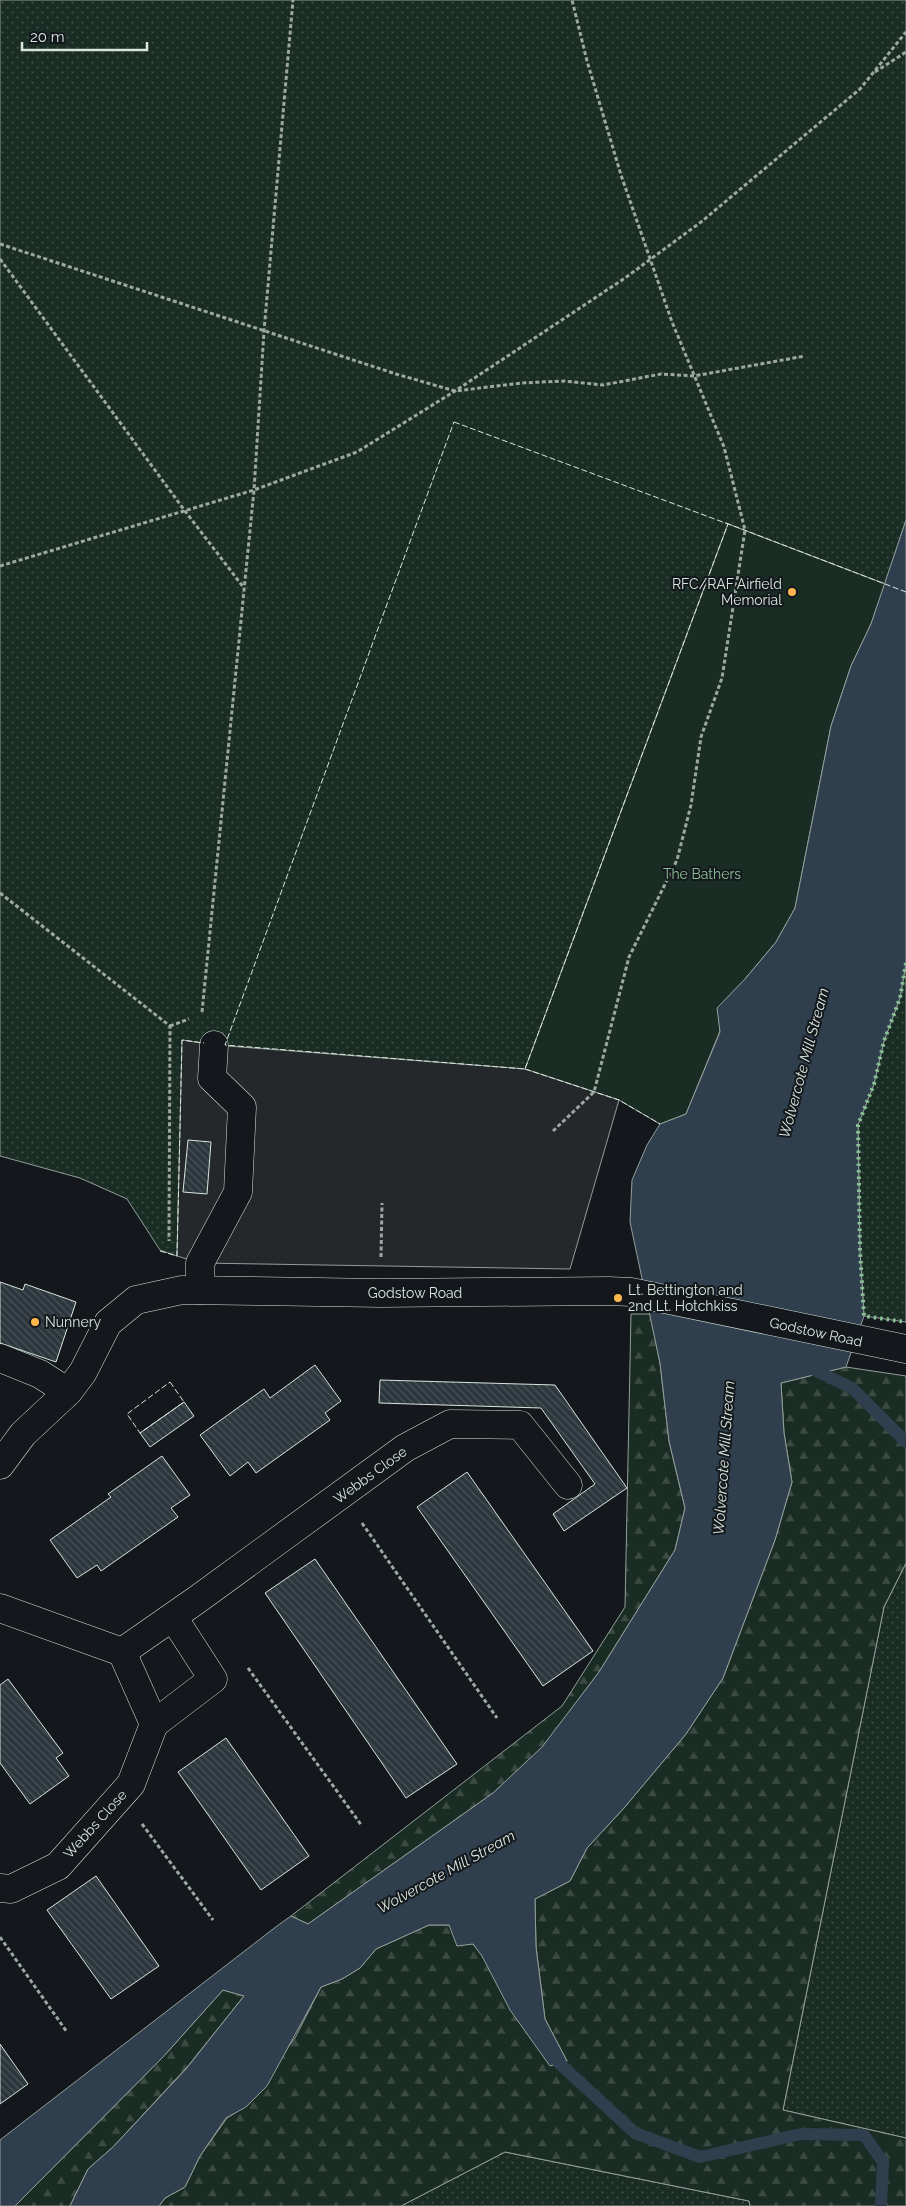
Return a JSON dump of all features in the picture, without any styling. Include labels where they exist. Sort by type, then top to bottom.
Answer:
[{"type":"street","points":[[191,1290],[200,1263],[238,1192],[242,1107],[212,1078],[214,1045]]},
{"type":"street","name":"Godstow Road","points":[[0,1464],[23,1434],[68,1392],[83,1372],[108,1323],[136,1300],[191,1290],[381,1293],[632,1292],[859,1341],[906,1349]]},
{"type":"street","points":[[0,1358],[40,1374],[68,1392]]},
{"type":"street","name":"Webbs Close","points":[[122,1652],[405,1448],[450,1424],[520,1424],[568,1485]]},
{"type":"street","points":[[0,1608],[122,1652],[154,1724],[213,1679],[173,1617]]},
{"type":"street","name":"Webbs Close","points":[[0,1888],[11,1889],[58,1866],[131,1784],[154,1724]]},
{"type":"path","points":[[214,1045],[201,1014],[254,490],[264,331],[294,0]]},
{"type":"path","points":[[553,1131],[594,1092],[629,957],[677,860],[691,805],[701,737],[722,678],[745,530],[724,447],[672,322],[652,258],[621,175],[587,61],[572,0]]},
{"type":"path","points":[[0,566],[254,490],[357,452],[455,391],[652,258],[701,222],[860,89],[906,32]]},
{"type":"path","points":[[871,75],[906,52]]},
{"type":"path","points":[[0,244],[396,374],[455,391],[522,383],[564,382],[603,385],[661,374],[694,376],[806,356]]},
{"type":"path","points":[[0,259],[185,511],[244,588]]},
{"type":"path","points":[[0,892],[170,1026],[169,1253],[191,1290]]},
{"type":"path","points":[[381,1293],[382,1203]]},
{"type":"path","points":[[343,1494],[497,1718]]},
{"type":"path","points":[[248,1667],[362,1826]]},
{"type":"path","points":[[121,1795],[213,1920]]},
{"type":"path","points":[[0,1937],[67,2032]]},
{"type":"green space","points":[[0,0],[906,0],[906,520],[885,584],[728,524],[525,1069],[214,1045],[183,1040],[177,1256],[160,1250],[127,1199],[80,1178],[0,1156]]},
{"type":"green space","name":"The Bathers","points":[[728,524],[885,584],[871,624],[851,666],[831,726],[795,908],[776,942],[718,1008],[720,1031],[686,1114],[660,1124],[619,1100],[525,1069]]},
{"type":"green space","points":[[906,963],[906,1322],[864,1316],[860,1251],[858,1125],[874,1084],[884,1041],[900,998]]},
{"type":"green space","points":[[631,1314],[650,1314],[660,1363],[669,1441],[685,1508],[675,1550],[599,1672],[543,1747],[493,1793],[308,1924],[291,1916],[562,1706],[625,1607]]},
{"type":"green space","points":[[846,1367],[906,1376],[906,1563],[884,1607],[783,2110],[906,2138],[906,2206],[750,2206],[749,2201],[505,2152],[401,2206],[159,2206],[165,2198],[185,2187],[200,2156],[227,2118],[241,2109],[295,2038],[321,1987],[342,1979],[360,1968],[376,1949],[429,1925],[449,1925],[473,1944],[567,2061],[545,2019],[536,1947],[535,1899],[570,1881],[587,1848],[624,1808],[686,1734],[723,1678],[775,1540],[792,1482],[784,1433],[781,1383]]},
{"type":"green space","points":[[906,1563],[906,2138],[783,2110],[884,1607]]},
{"type":"green space","points":[[223,1990],[244,1996],[188,2066],[113,2147],[88,2169],[70,2206],[15,2206],[163,2057]]},
{"type":"green space","points":[[505,2152],[749,2201],[750,2206],[401,2206]]},
{"type":"shaded area","points":[[182,1040],[214,1045],[525,1069],[619,1100],[570,1269],[200,1263],[177,1256]]},
{"type":"water","name":"Wolvercote Mill Stream","points":[[906,520],[906,963],[900,998],[884,1041],[874,1084],[858,1125],[860,1251],[864,1316],[846,1367],[781,1383],[784,1433],[792,1482],[775,1540],[723,1678],[686,1734],[624,1808],[587,1848],[570,1881],[535,1899],[536,1947],[545,2019],[567,2061],[550,2066],[510,2010],[482,1956],[473,1944],[457,1946],[449,1925],[429,1925],[376,1949],[360,1968],[342,1979],[321,1987],[267,2086],[246,2107],[226,2118],[200,2156],[185,2187],[165,2198],[159,2206],[70,2206],[88,2169],[113,2147],[186,2069],[244,1996],[223,1990],[163,2057],[15,2206],[0,2206],[0,2140],[277,1926],[291,1916],[308,1924],[493,1793],[542,1747],[599,1672],[675,1550],[685,1508],[669,1441],[660,1363],[630,1222],[632,1180],[647,1145],[660,1124],[686,1114],[720,1032],[717,1008],[745,979],[776,942],[795,908],[831,726],[851,666],[871,624]]},
{"type":"building","points":[[188,1140],[211,1142],[207,1194],[183,1192]]},
{"type":"building","name":"Nunnery","points":[[0,1282],[23,1290],[25,1284],[76,1302],[56,1362],[0,1343]]},
{"type":"building","points":[[315,1365],[341,1401],[325,1413],[330,1420],[256,1473],[248,1462],[230,1476],[200,1435],[264,1389],[270,1398]]},
{"type":"building","points":[[380,1380],[555,1385],[627,1488],[564,1531],[553,1514],[595,1484],[541,1408],[379,1403]]},
{"type":"building","points":[[184,1402],[194,1416],[150,1447],[140,1433]]},
{"type":"building","points":[[162,1456],[190,1495],[171,1508],[178,1517],[101,1571],[97,1565],[77,1578],[50,1540],[111,1497],[108,1494]]},
{"type":"building","points":[[467,1472],[593,1651],[543,1686],[417,1507]]},
{"type":"building","points":[[315,1559],[457,1764],[406,1798],[265,1593]]},
{"type":"building","points":[[8,1679],[63,1753],[56,1758],[69,1776],[30,1804],[0,1763],[0,1685]]},
{"type":"building","points":[[226,1738],[309,1856],[261,1890],[178,1772]]},
{"type":"building","points":[[96,1876],[159,1966],[111,1999],[47,1910]]},
{"type":"building","points":[[0,2044],[28,2084],[0,2104]]},
{"type":"waterway","points":[[806,1366],[852,1388],[906,1442]]},
{"type":"waterway","points":[[552,2049],[559,2063],[635,2133],[700,2157],[801,2134],[864,2135],[883,2162],[881,2206]]},
{"type":"hedge","points":[[906,963],[900,998],[884,1041],[874,1084],[858,1125],[860,1251],[864,1316],[906,1322]]},
{"type":"fence","points":[[454,422],[728,524],[525,1069],[225,1045],[454,422]]},
{"type":"fence","points":[[726,523],[906,592]]},
{"type":"fence","points":[[160,1251],[177,1256],[182,1040],[204,1043]]},
{"type":"fence","points":[[525,1069],[619,1100],[660,1124]]},
{"type":"fence","points":[[170,1382],[184,1402],[140,1433],[127,1414],[170,1382]]},
{"type":"place","name":"RFC/RAF Airfield Memorial","points":[[792,592]]},
{"type":"place","name":"Lt. Bettington and 2nd Lt. Hotchkiss","points":[[618,1298]]},
{"type":"place","name":"Nunnery","points":[[35,1322]]}]
